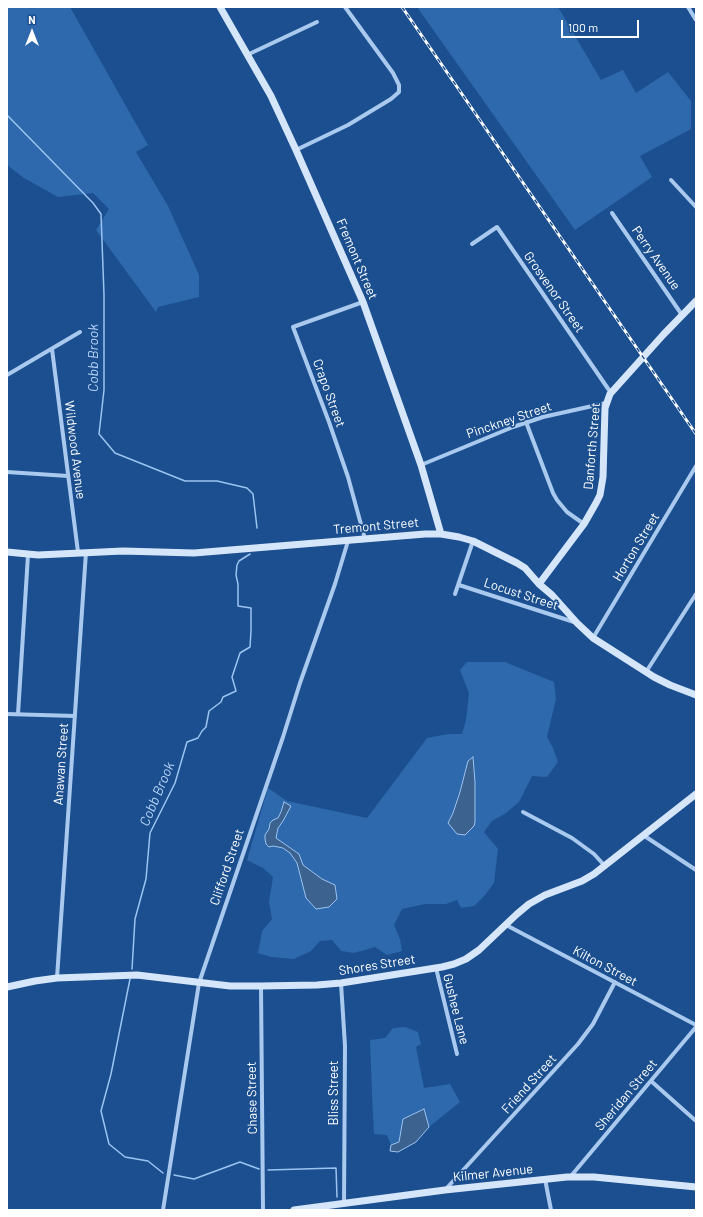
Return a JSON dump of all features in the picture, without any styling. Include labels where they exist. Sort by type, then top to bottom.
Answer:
[{"type":"street","name":"Fremont Street","points":[[220,7],[271,96],[363,302],[421,465],[440,534]]},
{"type":"street","points":[[296,150],[348,125],[391,99],[399,92],[399,84],[393,73],[345,7]]},
{"type":"street","points":[[688,7],[696,20]]},
{"type":"street","points":[[247,55],[317,22]]},
{"type":"street","points":[[671,180],[696,207]]},
{"type":"street","name":"Perry Avenue","points":[[612,213],[682,315]]},
{"type":"street","name":"Grosvenor Street","points":[[472,244],[497,227],[611,393]]},
{"type":"street","name":"Danforth Street","points":[[539,584],[584,524],[596,503],[602,486],[606,403],[611,393],[696,301]]},
{"type":"street","name":"Crapo Street","points":[[363,302],[293,327],[348,476],[366,539]]},
{"type":"street","points":[[7,375],[80,332]]},
{"type":"street","name":"Wildwood Avenue","points":[[52,349],[78,552]]},
{"type":"street","name":"Pinckney Street","points":[[421,465],[495,433],[526,422],[606,403]]},
{"type":"street","points":[[526,422],[557,500],[566,512],[584,524]]},
{"type":"street","name":"Horton Street","points":[[593,638],[696,466]]},
{"type":"street","points":[[7,472],[68,476]]},
{"type":"street","name":"Tremont Street","points":[[7,552],[28,554],[123,551],[174,553],[213,552],[425,534],[440,534],[459,537],[473,541],[517,563],[552,595],[577,623],[593,638],[645,672],[670,685],[696,694]]},
{"type":"street","name":"Clifford Street","points":[[163,1210],[199,983],[335,584],[348,541]]},
{"type":"street","points":[[455,594],[473,541]]},
{"type":"street","name":"Anawan Street","points":[[57,978],[86,552]]},
{"type":"street","points":[[18,714],[28,554]]},
{"type":"street","name":"Locust Street","points":[[459,584],[577,623]]},
{"type":"street","points":[[645,672],[696,594]]},
{"type":"street","points":[[7,714],[74,716]]},
{"type":"street","name":"Shores Street","points":[[7,987],[57,978],[137,975],[230,986],[341,983],[454,964],[469,957],[479,950],[520,910],[545,895],[582,881],[594,874],[696,794]]},
{"type":"street","points":[[523,812],[572,838],[594,854],[604,865]]},
{"type":"street","points":[[643,835],[696,870]]},
{"type":"street","name":"Kilton Street","points":[[506,925],[696,1026]]},
{"type":"street","name":"Gushee Lane","points":[[436,968],[457,1054]]},
{"type":"street","name":"Friend Street","points":[[445,1190],[581,1040],[594,1024],[615,982]]},
{"type":"street","name":"Bliss Street","points":[[341,983],[345,1046],[344,1204]]},
{"type":"street","name":"Chase Street","points":[[261,986],[263,1210]]},
{"type":"street","name":"Sheridan Street","points":[[570,1176],[696,1026]]},
{"type":"street","points":[[651,1081],[696,1121]]},
{"type":"street","name":"Kilmer Avenue","points":[[294,1210],[445,1190],[570,1176],[588,1176],[696,1187]]},
{"type":"street","points":[[545,1179],[549,1207],[551,1210]]},
{"type":"shaded area","points":[[7,7],[70,7],[148,145],[136,152],[168,206],[199,275],[199,297],[158,307],[156,312],[96,230],[109,209],[93,193],[58,197],[24,178],[7,165]]},
{"type":"shaded area","points":[[417,7],[558,7],[601,80],[623,70],[636,93],[668,72],[691,101],[691,129],[640,156],[652,177],[575,230]]},
{"type":"shaded area","points":[[467,662],[505,662],[554,682],[556,699],[547,737],[558,762],[547,777],[532,776],[519,802],[506,813],[492,821],[484,832],[498,849],[494,883],[474,906],[461,908],[457,900],[446,904],[425,904],[402,909],[394,925],[400,939],[402,951],[387,955],[375,947],[354,953],[341,951],[332,940],[320,941],[311,951],[294,959],[271,957],[258,953],[262,931],[272,919],[269,902],[273,877],[263,868],[247,860],[268,788],[287,801],[367,818],[427,738],[448,734],[462,734],[466,720],[469,693],[460,670]]},
{"type":"shaded area","points":[[473,757],[475,782],[475,822],[474,826],[465,835],[457,834],[448,823],[460,792],[468,761]]},
{"type":"shaded area","points":[[284,802],[291,806],[278,828],[276,838],[299,854],[303,865],[322,879],[335,885],[337,899],[329,907],[316,909],[306,898],[297,863],[290,853],[283,848],[273,846],[269,847],[266,844],[265,835],[269,829],[270,823],[278,818]]},
{"type":"shaded area","points":[[405,1027],[418,1032],[421,1044],[416,1047],[424,1088],[450,1084],[460,1102],[429,1127],[424,1109],[404,1119],[399,1142],[391,1145],[387,1135],[374,1134],[370,1040],[385,1038],[393,1028]]},
{"type":"shaded area","points":[[424,1109],[429,1127],[416,1142],[398,1152],[390,1151],[391,1145],[399,1142],[403,1119]]},
{"type":"waterway","name":"Cobb Brook","points":[[7,115],[93,203],[101,214],[104,295],[104,390],[99,434],[115,453],[185,481],[217,481],[247,488],[253,494],[257,528]]},
{"type":"waterway","name":"Cobb Brook","points":[[132,969],[135,919],[146,879],[150,833],[175,783],[187,742],[198,738],[206,727],[209,711],[221,702],[223,697],[236,691],[232,677],[240,653],[250,647],[251,608],[238,606],[238,584],[236,575],[239,561],[250,554]]},
{"type":"waterway","name":"Cobb Brook","points":[[130,979],[111,1074],[101,1111],[109,1144],[125,1157],[148,1161],[163,1173]]},
{"type":"waterway","name":"Cobb Brook","points":[[174,1175],[194,1179],[240,1162],[259,1169]]},
{"type":"waterway","name":"Cobb Brook","points":[[268,1170],[336,1168],[337,1197]]},
{"type":"railway","points":[[402,7],[696,434]]}]
